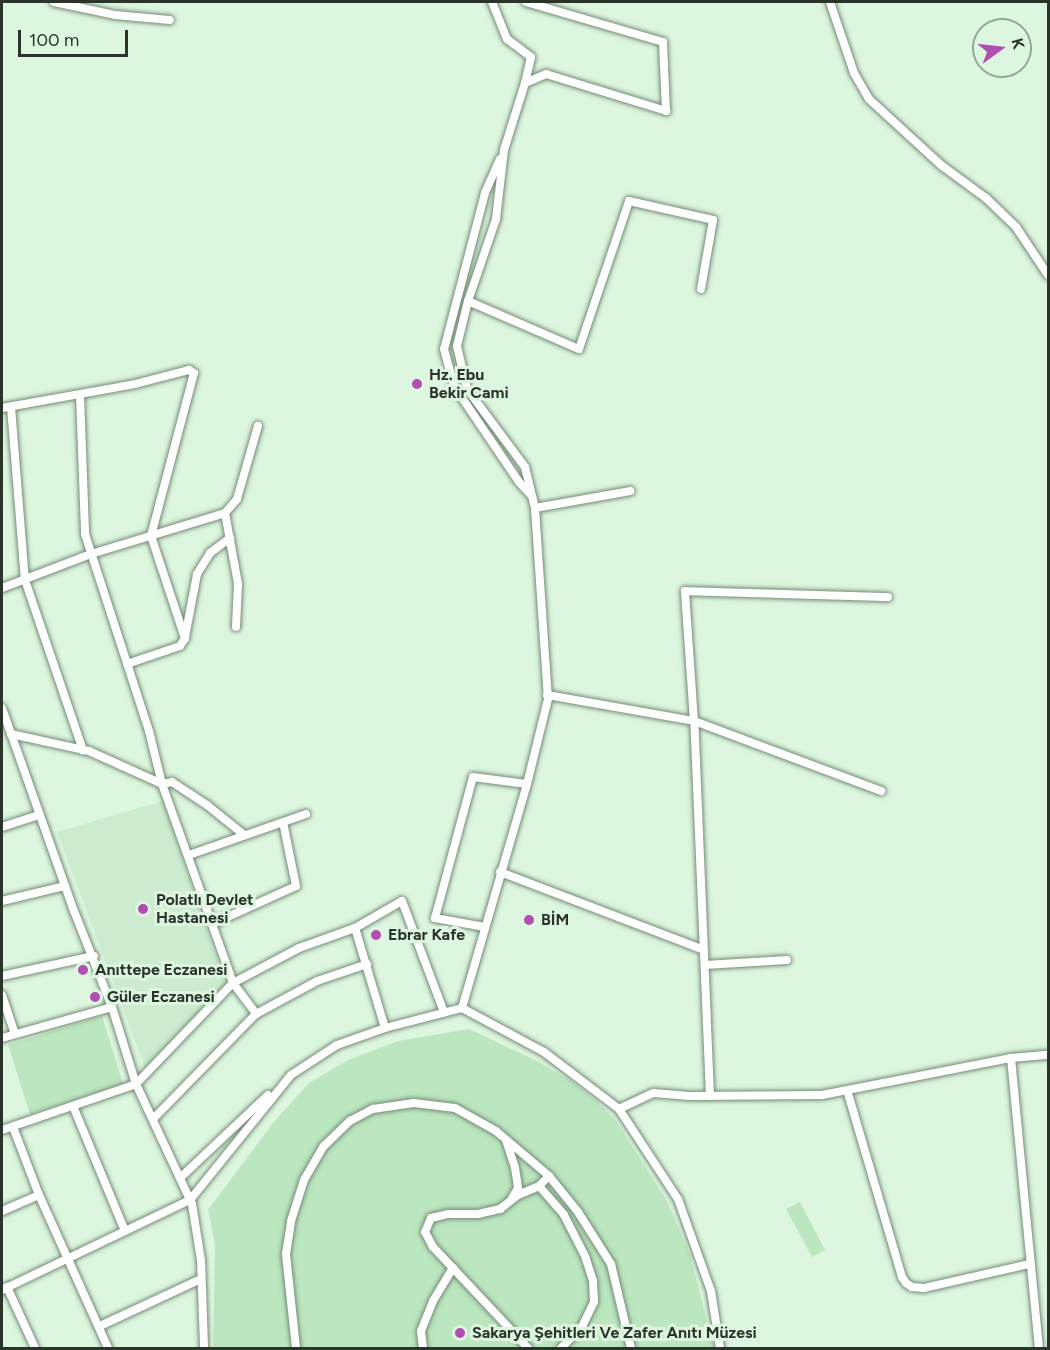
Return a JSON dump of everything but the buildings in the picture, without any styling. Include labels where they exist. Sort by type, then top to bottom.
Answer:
[{"type":"street","points":[[54,2],[115,15],[170,20]]},
{"type":"street","points":[[492,2],[507,39],[531,57],[504,150],[485,193],[444,349],[454,386],[519,482],[532,496]]},
{"type":"street","points":[[525,83],[546,74],[666,111],[663,42],[526,2]]},
{"type":"street","points":[[830,2],[854,73],[869,99],[941,165],[986,198],[1016,227],[1048,275]]},
{"type":"street","points":[[462,1008],[527,784],[547,695],[536,508],[525,467],[467,389],[457,346],[468,301],[496,219],[504,150]]},
{"type":"street","points":[[468,301],[579,349],[629,201],[713,220],[701,289]]},
{"type":"street","points":[[2,408],[80,395],[189,370],[194,373],[151,536],[185,638]]},
{"type":"street","points":[[80,395],[85,534],[150,731],[162,784],[233,983],[256,1014]]},
{"type":"street","points":[[11,407],[25,580],[83,750]]},
{"type":"street","points":[[2,588],[91,554],[225,513],[237,499],[258,426]]},
{"type":"street","points":[[536,508],[630,491]]},
{"type":"street","points":[[225,513],[238,584],[237,627]]},
{"type":"street","points":[[127,664],[180,646],[185,638],[197,574],[210,553],[230,538]]},
{"type":"street","points":[[710,1096],[694,721],[685,591],[888,597]]},
{"type":"street","points":[[547,695],[694,721],[881,791]]},
{"type":"street","points":[[2,708],[65,886],[94,956],[136,1084],[190,1200],[201,1260],[204,1348]]},
{"type":"street","points":[[11,734],[83,750],[162,784],[172,782],[207,805],[244,835]]},
{"type":"street","points":[[485,927],[435,918],[473,777],[527,784]]},
{"type":"street","points":[[189,855],[306,814]]},
{"type":"street","points":[[2,827],[40,815]]},
{"type":"street","points":[[212,924],[296,885],[283,822]]},
{"type":"street","points":[[500,872],[704,950]]},
{"type":"street","points":[[2,901],[65,886]]},
{"type":"street","points":[[2,1130],[136,1084],[233,983],[298,948],[356,928],[402,901],[444,1012]]},
{"type":"street","points":[[356,928],[385,1028]]},
{"type":"street","points":[[2,976],[94,956]]},
{"type":"street","points":[[705,965],[787,960]]},
{"type":"street","points":[[153,1119],[256,1014],[317,981],[367,964]]},
{"type":"street","points":[[2,995],[15,1034]]},
{"type":"street","points":[[2,1038],[112,1007]]},
{"type":"street","points":[[180,1178],[291,1075],[337,1045],[385,1028],[462,1008],[543,1052],[619,1109],[678,1199],[711,1291],[720,1348]]},
{"type":"street","points":[[619,1109],[654,1093],[710,1096],[822,1095],[1011,1058],[1048,1055]]},
{"type":"street","points":[[1011,1058],[1039,1348]]},
{"type":"street","points":[[35,1348],[4,1289],[190,1200],[291,1075]]},
{"type":"street","points":[[847,1090],[902,1278],[906,1283],[916,1288],[924,1288],[1030,1264]]},
{"type":"street","points":[[296,1348],[286,1254],[289,1232],[304,1180],[324,1146],[350,1122],[373,1109],[414,1104],[455,1108],[506,1139],[549,1176],[579,1212],[611,1264],[631,1348]]},
{"type":"street","points":[[73,1106],[125,1231]]},
{"type":"street","points":[[13,1127],[39,1194],[108,1348]]},
{"type":"street","points":[[506,1139],[515,1168],[518,1188],[509,1202]]},
{"type":"street","points":[[528,1348],[433,1247],[425,1232],[431,1218],[448,1214],[478,1214],[500,1209],[539,1186],[549,1176]]},
{"type":"street","points":[[539,1186],[564,1215],[585,1256],[593,1281],[594,1302],[582,1328],[561,1348]]},
{"type":"street","points":[[2,1211],[39,1194]]},
{"type":"street","points":[[423,1348],[421,1331],[433,1301],[453,1268]]},
{"type":"street","points":[[100,1326],[201,1279]]},
{"type":"shaded area","name":"Polatlı Devlet Hastanesi","points":[[163,801],[226,986],[145,1067],[57,832]]},
{"type":"shaded area","points":[[102,1016],[123,1084],[30,1114],[8,1045]]},
{"type":"shaded area","points":[[469,1029],[535,1060],[568,1079],[598,1102],[616,1121],[667,1201],[690,1255],[714,1348],[213,1348],[215,1244],[208,1210],[273,1123],[309,1083],[348,1060],[398,1041]]},
{"type":"shaded area","points":[[800,1202],[825,1250],[812,1257],[786,1209]]},
{"type":"place","name":"Hz. Ebu Bekir Cami","points":[[417,384]]},
{"type":"place","name":"Polatlı Devlet Hastanesi","points":[[143,909]]},
{"type":"place","name":"BİM","points":[[529,920]]},
{"type":"place","name":"Ebrar Kafe","points":[[376,935]]},
{"type":"place","name":"Anıttepe Eczanesi","points":[[83,970]]},
{"type":"place","name":"Güler Eczanesi","points":[[95,997]]},
{"type":"place","name":"Sakarya Şehitleri Ve Zafer Anıtı Müzesi","points":[[460,1333]]}]
